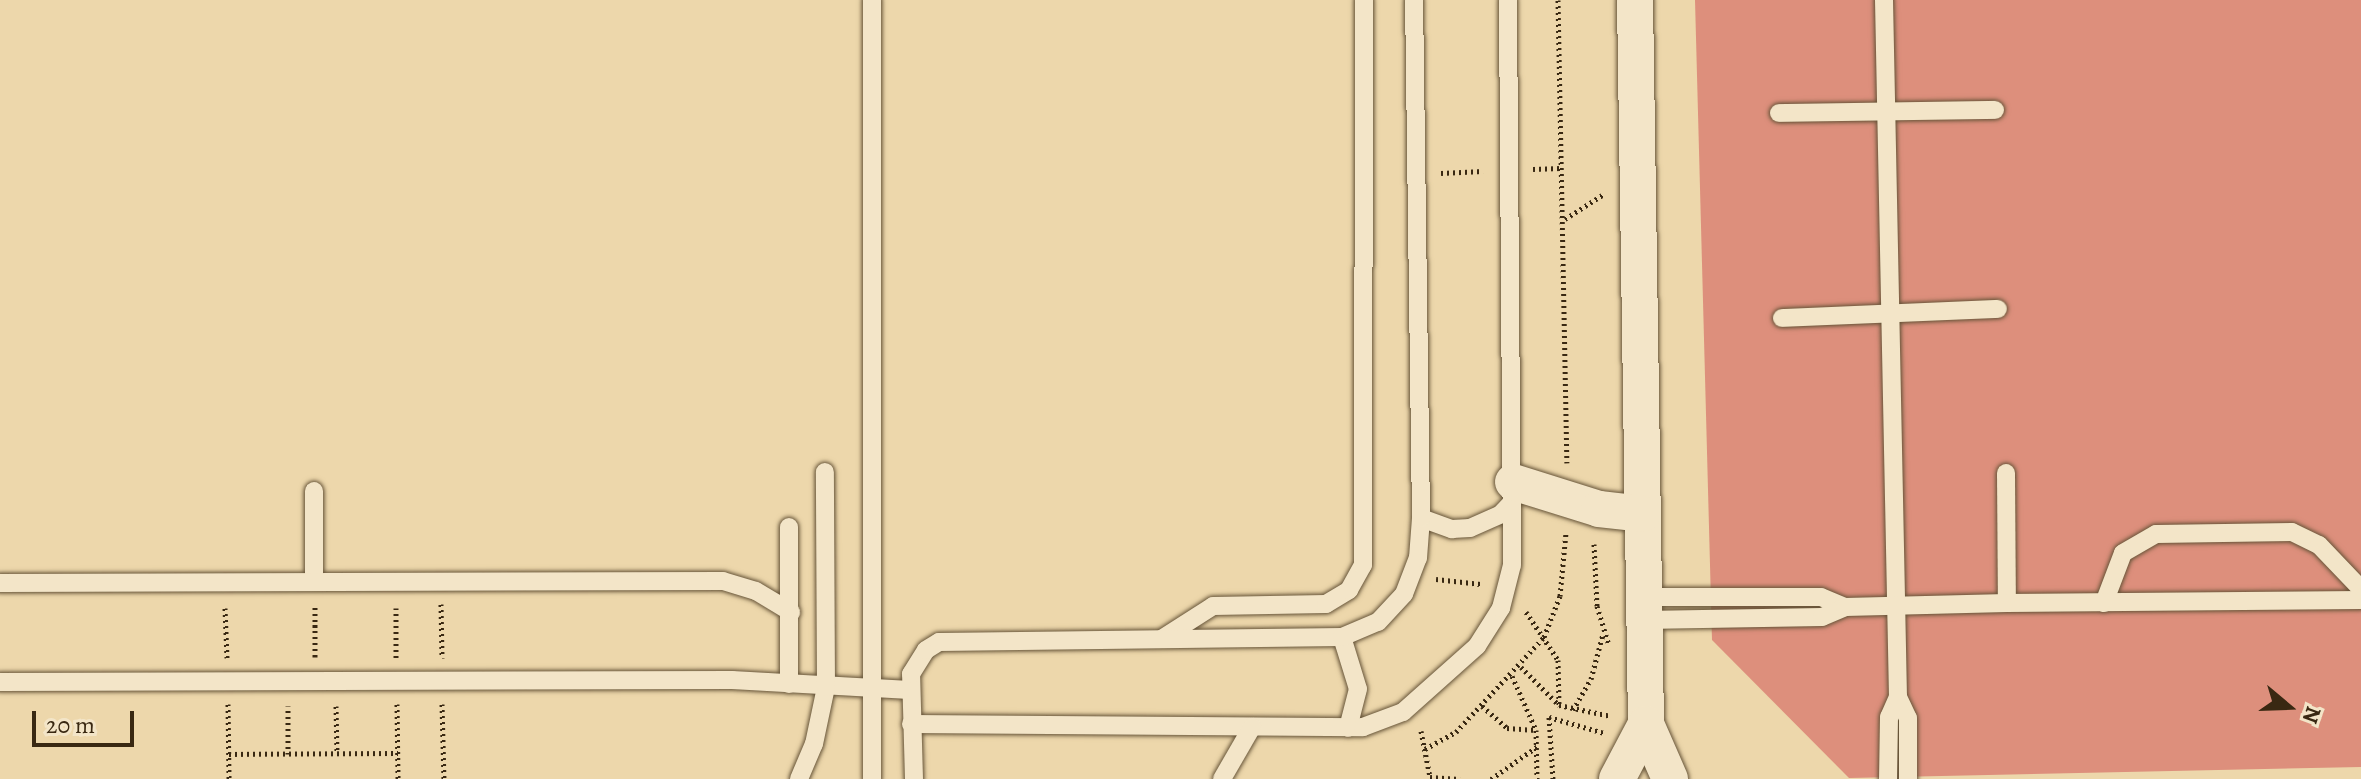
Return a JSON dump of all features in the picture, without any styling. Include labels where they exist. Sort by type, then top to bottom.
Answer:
[{"type":"street","points":[[1617,779],[1644,609],[1635,0]]},
{"type":"street","points":[[1513,501],[1567,516],[1599,509],[1643,514]]},
{"type":"street","points":[[1627,727],[1670,779]]},
{"type":"lane","points":[[872,0],[872,779]]},
{"type":"lane","points":[[1163,638],[1213,606],[1326,604],[1349,590],[1363,565],[1364,0]]},
{"type":"lane","points":[[914,779],[910,690],[917,661],[939,642],[952,638],[1342,637],[1378,622],[1404,594],[1418,558],[1421,518],[1414,0]]},
{"type":"lane","points":[[911,724],[1348,728],[1390,718],[1414,703],[1490,628],[1508,587],[1513,501],[1508,0]]},
{"type":"lane","points":[[1884,0],[1898,697],[1908,718],[1908,779]]},
{"type":"lane","points":[[1779,113],[1995,110]]},
{"type":"lane","points":[[1782,318],[1998,309]]},
{"type":"lane","points":[[799,779],[814,744],[826,687],[825,472]]},
{"type":"lane","points":[[2006,473],[2007,603]]},
{"type":"lane","points":[[314,491],[314,578]]},
{"type":"lane","points":[[1421,518],[1452,529],[1470,528],[1486,523],[1513,501]]},
{"type":"lane","points":[[789,527],[789,684]]},
{"type":"lane","points":[[2104,603],[2123,553],[2156,534],[2292,532],[2319,545],[2361,589]]},
{"type":"lane","points":[[0,583],[314,578],[723,581],[756,591],[791,612]]},
{"type":"lane","points":[[1644,609],[1822,617],[1845,607],[2361,600]]},
{"type":"lane","points":[[1342,637],[1358,689],[1348,728]]},
{"type":"lane","points":[[0,682],[789,684],[910,690]]},
{"type":"lane","points":[[1888,779],[1890,712],[1898,697]]},
{"type":"lane","points":[[1222,779],[1252,727]]},
{"type":"path","points":[[1425,749],[1456,732],[1521,667],[1553,617],[1567,516],[1558,0]]},
{"type":"path","points":[[1513,501],[1567,516]]},
{"type":"path","points":[[1567,516],[1574,535]]},
{"type":"path","points":[[1583,537],[1598,555],[1597,606],[1614,659]]},
{"type":"path","points":[[314,578],[315,681]]},
{"type":"path","points":[[1573,710],[1591,679],[1604,631]]},
{"type":"path","points":[[1521,667],[1548,697],[1573,710],[1620,715],[1627,727],[1590,731],[1549,717],[1553,779]]},
{"type":"path","points":[[1512,676],[1536,730],[1537,779]]},
{"type":"path","points":[[288,754],[289,681]]},
{"type":"path","points":[[336,681],[337,753]]},
{"type":"path","points":[[1414,703],[1430,777],[1460,779]]},
{"type":"path","points":[[1482,706],[1507,728],[1536,730]]},
{"type":"path","points":[[1491,779],[1520,764],[1538,745]]},
{"type":"path","points":[[229,754],[398,753]]},
{"type":"building","points":[[1695,0],[2361,0],[2361,767],[1849,778],[1712,640]]}]
